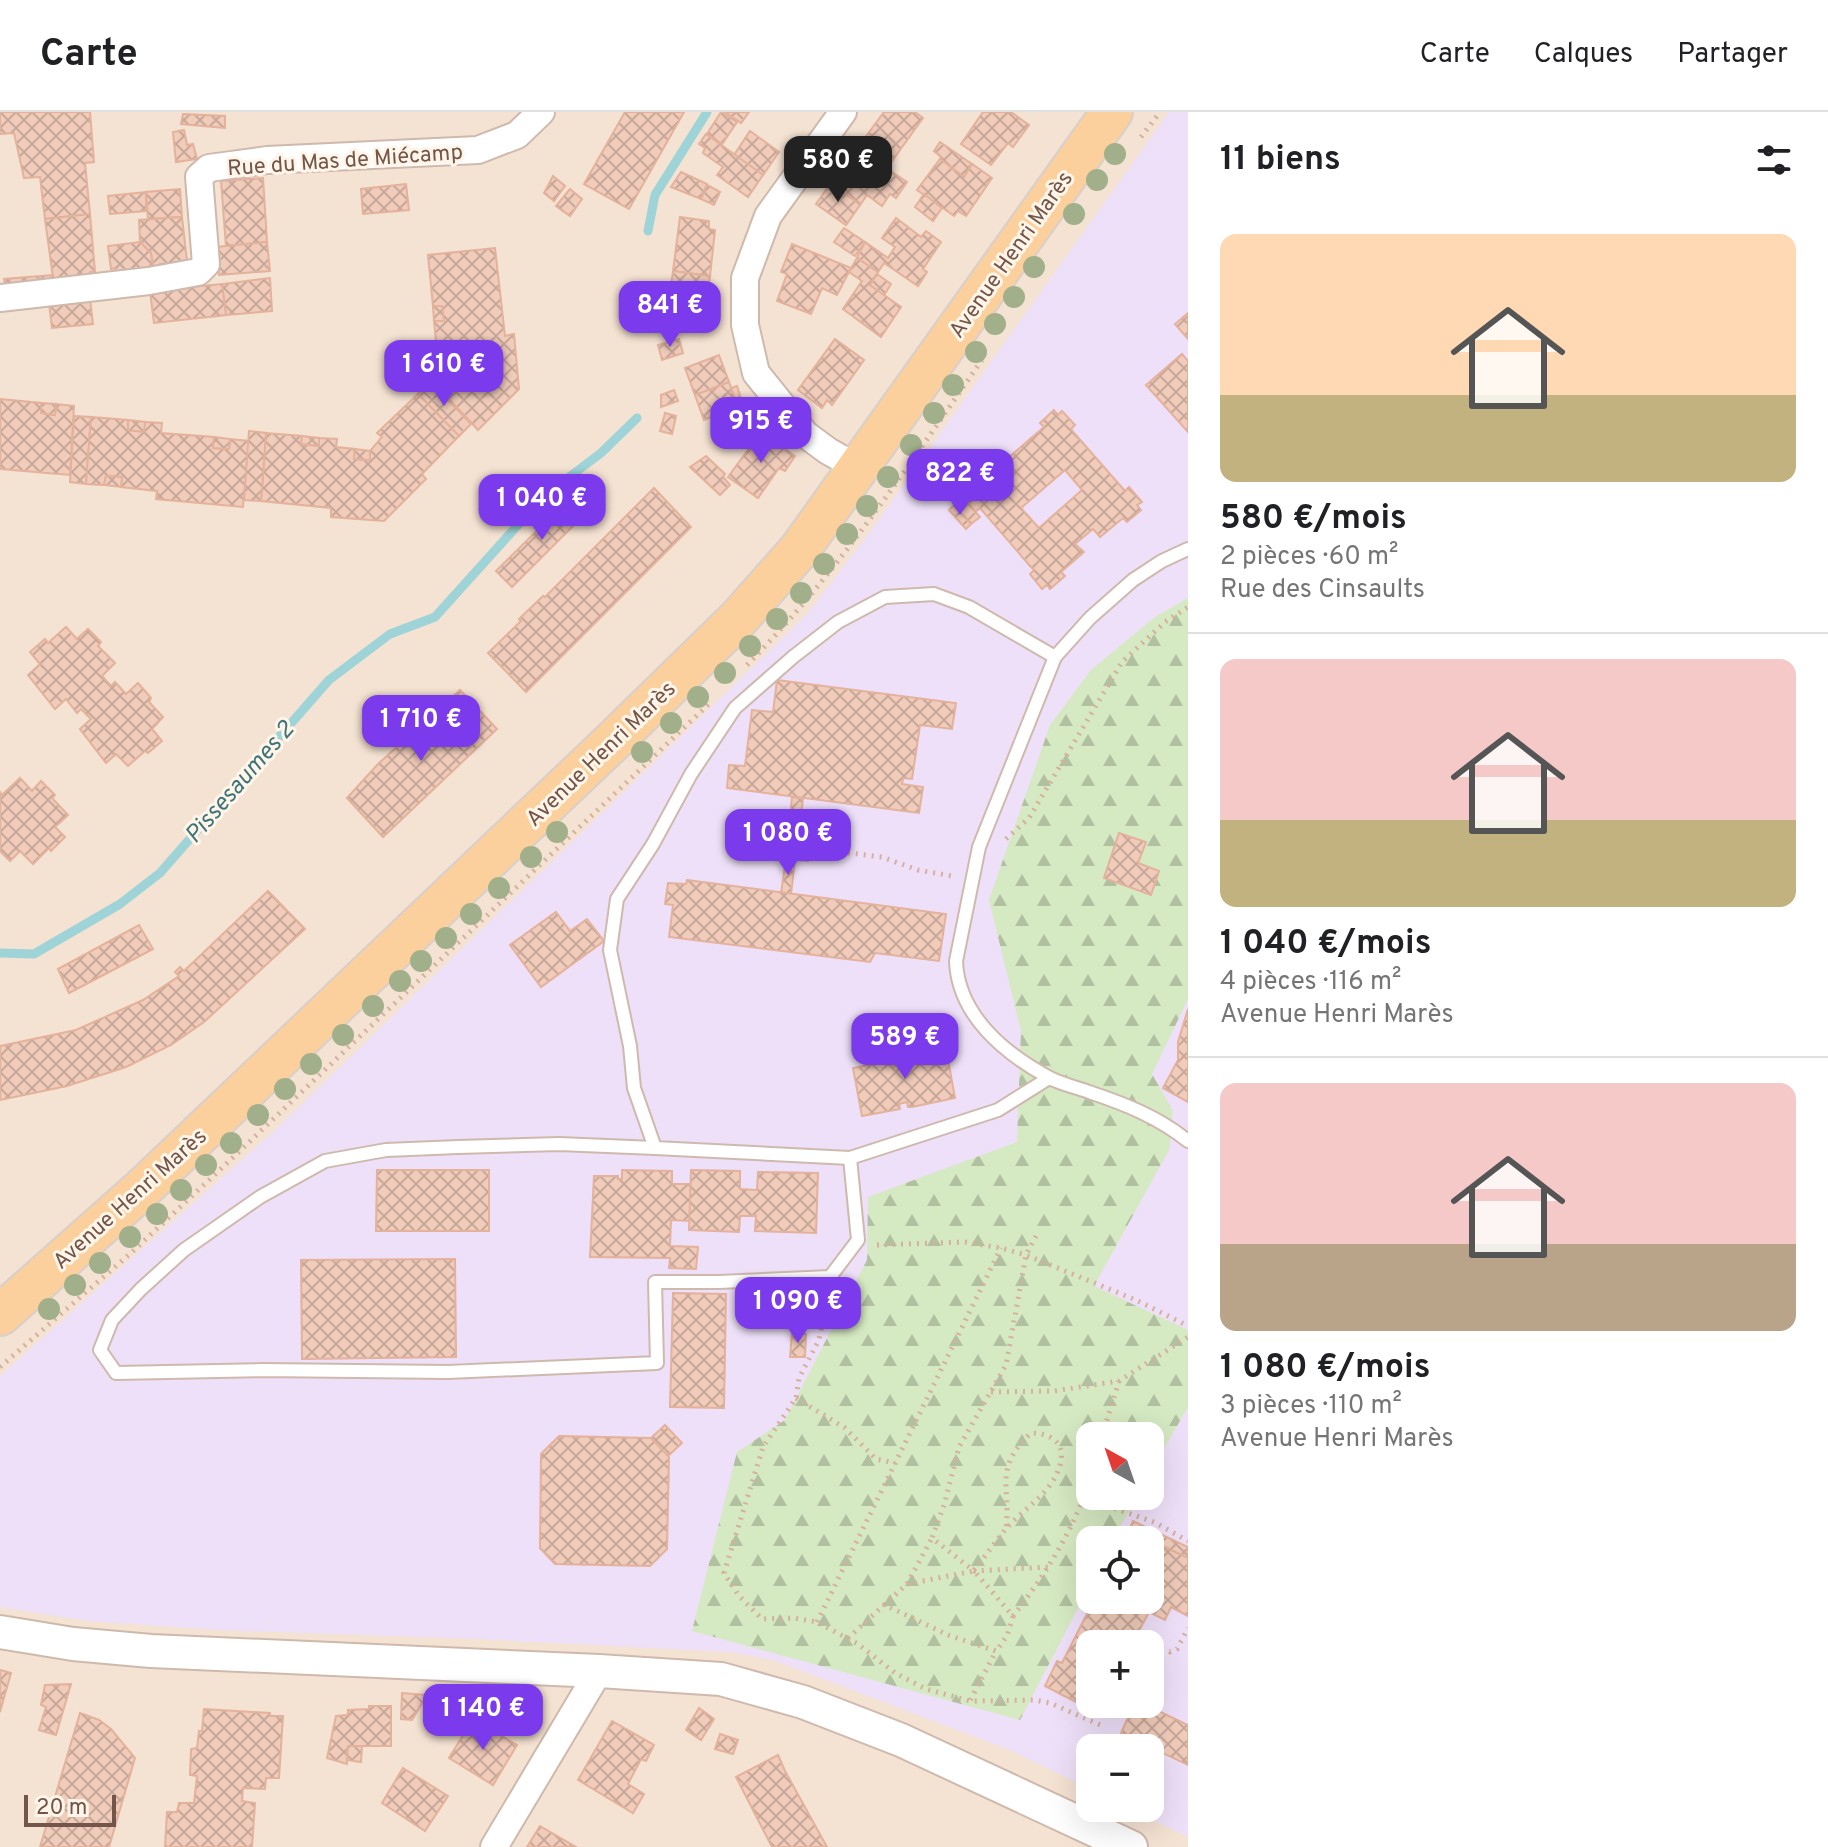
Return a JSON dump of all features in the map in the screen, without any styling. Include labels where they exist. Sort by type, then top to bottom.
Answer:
[{"type":"main road","name":"Avenue Henri Marès","points":[[0,1315],[142,1189],[738,619],[800,549],[1112,112]]},
{"type":"street","name":"Rue du Mas de Miécamp","points":[[0,298],[149,281],[198,272],[206,264],[199,177],[209,168],[267,160],[478,150],[517,135],[541,112]]},
{"type":"street","points":[[843,112],[768,216],[745,278],[745,325],[756,373],[805,434],[858,468]]},
{"type":"street","points":[[0,1632],[73,1644],[151,1651],[721,1679],[803,1702],[901,1740],[1131,1847]]},
{"type":"street","points":[[494,1847],[599,1671]]},
{"type":"lane","points":[[1188,549],[1133,580],[1090,618],[1055,657],[979,847],[956,961],[957,978],[971,1013],[995,1040],[1049,1078],[1140,1110],[1188,1141]]},
{"type":"lane","points":[[655,1148],[634,1088],[630,1046],[610,950],[617,899],[653,844],[691,774],[735,708],[838,622],[885,597],[934,594],[969,607],[1055,657]]},
{"type":"lane","points":[[850,1158],[858,1240],[830,1277],[655,1282],[657,1363],[448,1372],[263,1370],[116,1373],[100,1350],[112,1320],[184,1250],[260,1197],[325,1161],[386,1150],[559,1144],[850,1158],[998,1110],[1049,1078]]},
{"type":"path","points":[[848,1638],[907,1584],[932,1538],[959,1447],[1006,1365],[1026,1255],[1036,1236]]},
{"type":"path","points":[[855,1245],[965,1242],[1001,1248],[1026,1255],[1136,1300],[1188,1326]]},
{"type":"path","points":[[817,1622],[1001,1248]]},
{"type":"path","points":[[830,1277],[819,1340],[799,1378],[796,1398],[763,1447],[724,1573],[739,1596],[762,1619],[794,1618],[817,1622],[848,1638],[895,1673],[926,1689],[970,1701],[1035,1700],[1050,1703],[1105,1727]]},
{"type":"path","points":[[990,1392],[1054,1391],[1119,1381],[1188,1337]]},
{"type":"path","points":[[1106,1422],[1119,1381]]},
{"type":"path","points":[[796,1398],[845,1428],[876,1459],[895,1463]]},
{"type":"path","points":[[974,1571],[1006,1529],[1050,1485],[1059,1466],[1061,1450],[1055,1438],[1044,1433],[1031,1433],[1011,1457],[1004,1476],[1008,1500],[1006,1529]]},
{"type":"path","points":[[970,1701],[1007,1636],[1013,1616],[1038,1585],[1078,1510]]},
{"type":"path","points":[[1119,1510],[1154,1522],[1188,1541]]},
{"type":"path","points":[[932,1538],[974,1571],[1013,1616]]},
{"type":"path","points":[[907,1584],[974,1571],[1048,1567]]},
{"type":"path","points":[[883,1604],[948,1635],[996,1651]]},
{"type":"path","points":[[1164,1649],[1170,1652],[1177,1649],[1188,1628]]},
{"type":"shaded area","points":[[0,112],[1188,112],[1188,1847],[0,1847]]},
{"type":"shaded area","points":[[1169,112],[1188,112],[1188,1837],[1157,1822],[1164,1822],[1164,1734],[1076,1734],[1076,1782],[1007,1749],[773,1660],[728,1652],[216,1630],[87,1621],[0,1607],[0,1376],[274,1131],[807,614],[867,536]]},
{"type":"green space","points":[[1188,598],[1188,999],[1152,1074],[1173,1111],[1169,1150],[1094,1286],[1188,1330],[1188,1407],[1164,1449],[1164,1422],[1076,1422],[1076,1510],[1129,1510],[1121,1526],[1076,1526],[1076,1612],[1020,1720],[692,1631],[737,1452],[785,1420],[867,1260],[868,1197],[1017,1142],[1021,1031],[989,900],[1050,725],[1091,670],[1155,617]]},
{"type":"building","points":[[0,112],[90,112],[94,162],[85,163],[90,214],[45,219],[40,177],[24,178],[14,133],[0,134]]},
{"type":"building","points":[[625,112],[684,112],[629,209],[584,184]]},
{"type":"building","points":[[721,112],[737,122],[722,144],[707,134]]},
{"type":"building","points":[[725,112],[749,112],[741,123]]},
{"type":"building","points":[[884,112],[915,112],[923,118],[892,161],[864,139]]},
{"type":"building","points":[[983,112],[1011,112],[1029,125],[1013,147],[1008,143],[991,165],[961,144]]},
{"type":"building","points":[[183,114],[225,116],[225,128],[181,124]]},
{"type":"building","points":[[184,130],[187,145],[193,144],[197,159],[176,162],[173,132]]},
{"type":"building","points":[[750,131],[779,152],[763,175],[734,155]]},
{"type":"building","points":[[706,134],[763,175],[748,197],[717,175],[723,167],[703,153],[705,148],[699,144]]},
{"type":"building","points":[[940,142],[972,164],[964,177],[934,151]]},
{"type":"building","points":[[940,159],[964,177],[972,164],[992,178],[966,216],[958,211],[954,216],[917,190]]},
{"type":"building","points":[[847,160],[876,180],[886,168],[907,182],[896,198],[890,194],[882,206],[867,195],[860,205],[831,183]]},
{"type":"building","points":[[681,172],[707,184],[701,199],[671,187]]},
{"type":"building","points":[[553,176],[565,186],[554,201],[544,193]]},
{"type":"building","points":[[263,178],[267,242],[226,246],[221,181]]},
{"type":"building","points":[[831,183],[860,205],[846,225],[816,204]]},
{"type":"building","points":[[406,184],[409,210],[363,214],[361,189]]},
{"type":"building","points":[[707,185],[720,192],[714,205],[701,199]]},
{"type":"building","points":[[180,189],[182,217],[148,219],[146,192]]},
{"type":"building","points":[[570,189],[582,199],[570,216],[556,206]]},
{"type":"building","points":[[146,192],[146,211],[110,214],[108,196]]},
{"type":"building","points":[[924,194],[942,208],[933,221],[915,207]]},
{"type":"building","points":[[90,214],[95,272],[90,272],[91,283],[54,285],[45,219]]},
{"type":"building","points":[[182,217],[187,261],[160,264],[162,271],[153,272],[151,253],[140,242],[139,220]]},
{"type":"building","points":[[680,217],[709,221],[709,229],[715,230],[710,276],[673,271]]},
{"type":"building","points":[[896,218],[921,237],[926,231],[941,242],[923,269],[927,272],[918,286],[884,263],[878,272],[857,258],[865,242],[888,258],[895,247],[882,238]]},
{"type":"building","points":[[844,228],[865,242],[855,256],[834,242]]},
{"type":"building","points":[[140,242],[151,253],[153,266],[148,267],[149,272],[116,276],[115,268],[111,269],[108,246]]},
{"type":"building","points":[[267,242],[270,271],[219,275],[217,247]]},
{"type":"building","points":[[792,244],[851,268],[837,295],[822,288],[811,314],[777,301],[787,274],[781,272]]},
{"type":"building","points":[[495,248],[505,336],[514,334],[519,389],[478,430],[436,385],[448,374],[445,341],[436,341],[434,321],[444,321],[442,306],[433,306],[428,255]]},
{"type":"building","points":[[857,258],[878,272],[870,285],[901,307],[881,337],[843,309],[862,281],[849,272]]},
{"type":"building","points":[[673,271],[710,276],[704,318],[697,318],[697,327],[666,323]]},
{"type":"building","points":[[877,274],[891,284],[884,295],[870,285]]},
{"type":"building","points":[[53,275],[54,285],[6,289],[4,279]]},
{"type":"building","points":[[270,278],[272,311],[226,315],[222,284]]},
{"type":"building","points":[[222,284],[226,315],[154,323],[150,291]]},
{"type":"building","points":[[90,299],[93,324],[52,328],[49,303]]},
{"type":"building","points":[[433,306],[442,306],[444,321],[434,321]]},
{"type":"building","points":[[1188,313],[1188,339],[1175,324]]},
{"type":"building","points":[[679,339],[683,353],[662,360],[658,345]]},
{"type":"building","points":[[835,339],[864,360],[832,405],[827,400],[822,408],[798,390]]},
{"type":"building","points":[[1182,354],[1188,361],[1188,432],[1146,385]]},
{"type":"building","points":[[719,355],[729,382],[695,395],[685,368]]},
{"type":"building","points":[[431,381],[471,424],[459,436],[418,394]]},
{"type":"building","points":[[729,382],[738,407],[704,420],[695,395]]},
{"type":"building","points":[[737,386],[743,405],[738,407],[731,388]]},
{"type":"building","points":[[674,390],[678,401],[661,407],[661,395]]},
{"type":"building","points":[[418,394],[459,436],[422,474],[426,479],[384,521],[331,517],[331,508],[261,501],[266,433],[302,436],[301,444],[319,446],[319,438],[337,439],[336,447],[355,449],[354,459],[370,460],[370,451],[382,437],[377,433]]},
{"type":"building","points":[[0,399],[41,403],[41,413],[55,415],[56,404],[74,406],[70,475],[0,469]]},
{"type":"building","points":[[41,403],[56,404],[55,415],[41,413]]},
{"type":"building","points":[[1054,410],[1058,415],[1062,411],[1075,425],[1071,429],[1125,491],[1129,487],[1142,502],[1137,505],[1141,510],[1127,522],[1123,518],[1100,537],[1093,529],[1075,544],[1084,552],[1061,572],[1065,576],[1050,589],[1047,585],[1042,589],[1030,574],[1034,570],[980,508],[975,512],[963,498],[967,494],[963,490],[978,477],[982,481],[1044,427],[1040,423]],"holes":[[[1065,470],[1082,490],[1039,528],[1021,508]]]},
{"type":"building","points":[[665,413],[676,416],[672,434],[660,431]]},
{"type":"building","points":[[74,416],[91,417],[86,484],[70,482]]},
{"type":"building","points":[[91,417],[128,420],[128,430],[144,432],[145,422],[162,423],[161,433],[214,437],[213,448],[229,449],[230,439],[249,441],[243,507],[156,499],[157,491],[121,487],[122,477],[106,476],[104,485],[86,484]]},
{"type":"building","points":[[128,420],[145,422],[144,432],[128,430]]},
{"type":"building","points":[[249,431],[266,433],[261,501],[244,500]]},
{"type":"building","points":[[761,432],[795,456],[785,471],[779,468],[758,498],[728,477]]},
{"type":"building","points":[[302,436],[319,438],[319,446],[301,444]]},
{"type":"building","points":[[214,437],[230,439],[229,449],[213,448]]},
{"type":"building","points":[[355,449],[370,451],[370,460],[354,459]]},
{"type":"building","points":[[706,456],[725,474],[723,477],[730,485],[720,495],[690,467]]},
{"type":"building","points":[[106,476],[122,477],[121,487],[104,485]]},
{"type":"building","points":[[654,488],[691,527],[526,692],[488,653]]},
{"type":"building","points":[[586,490],[598,502],[587,512],[576,499]]},
{"type":"building","points":[[572,496],[587,512],[512,587],[496,571]]},
{"type":"building","points":[[963,498],[980,517],[971,524],[954,505]]},
{"type":"building","points":[[954,505],[971,524],[966,529],[949,510]]},
{"type":"building","points":[[66,627],[77,639],[88,629],[101,642],[98,646],[115,663],[102,676],[111,686],[115,682],[126,694],[138,683],[163,717],[152,729],[162,741],[128,766],[116,754],[106,763],[80,729],[91,719],[81,709],[77,713],[66,699],[55,709],[28,675],[40,664],[30,652],[45,639],[48,643]]},
{"type":"building","points":[[777,680],[956,703],[952,729],[920,725],[912,779],[903,778],[902,784],[923,787],[919,813],[727,788],[729,765],[745,766],[752,710],[773,712]]},
{"type":"building","points":[[460,690],[497,729],[383,837],[347,798],[378,764]]},
{"type":"building","points":[[20,778],[32,791],[41,781],[68,815],[55,827],[65,837],[33,864],[20,851],[10,861],[0,851],[0,792],[2,795]]},
{"type":"building","points":[[792,797],[803,799],[799,831],[789,830]]},
{"type":"building","points":[[772,816],[790,818],[789,830],[812,833],[811,845],[824,847],[823,856],[810,856],[808,861],[755,855],[759,826],[770,827]]},
{"type":"building","points":[[1119,833],[1146,842],[1138,863],[1159,871],[1151,895],[1104,878]]},
{"type":"building","points":[[786,859],[795,860],[791,894],[781,893]]},
{"type":"building","points":[[687,880],[946,914],[939,961],[875,953],[870,962],[669,937],[673,905],[665,904],[668,883],[686,884]]},
{"type":"building","points":[[268,891],[305,929],[204,1022],[171,1045],[126,1067],[67,1086],[0,1100],[0,1046],[76,1030],[143,1000],[179,976],[175,972],[180,967],[184,971]]},
{"type":"building","points":[[556,912],[570,931],[587,919],[604,941],[541,987],[510,945]]},
{"type":"building","points":[[139,925],[153,949],[69,993],[58,969]]},
{"type":"building","points":[[1188,1009],[1188,1102],[1163,1088],[1178,1060],[1178,1042]]},
{"type":"building","points":[[945,1043],[955,1098],[912,1107],[908,1107],[907,1102],[899,1104],[900,1109],[862,1116],[853,1068],[890,1061],[892,1067],[899,1065],[897,1053]]},
{"type":"building","points":[[377,1170],[489,1170],[489,1231],[376,1231]]},
{"type":"building","points":[[622,1170],[672,1171],[672,1184],[691,1184],[690,1221],[671,1220],[670,1246],[698,1247],[696,1269],[669,1268],[670,1258],[590,1257],[594,1176],[618,1176],[622,1179]]},
{"type":"building","points":[[691,1170],[740,1171],[740,1189],[757,1190],[758,1172],[818,1173],[816,1233],[755,1231],[756,1216],[740,1216],[739,1232],[689,1230]]},
{"type":"building","points":[[455,1259],[456,1357],[302,1359],[301,1260]]},
{"type":"building","points":[[673,1293],[726,1294],[724,1408],[670,1407]]},
{"type":"building","points":[[792,1333],[806,1334],[805,1357],[790,1357]]},
{"type":"building","points":[[665,1425],[682,1443],[668,1456],[651,1438]]},
{"type":"building","points":[[559,1436],[651,1438],[669,1457],[667,1549],[650,1566],[555,1564],[540,1548],[541,1454]]},
{"type":"building","points":[[1164,1536],[1188,1547],[1188,1558],[1164,1547]]},
{"type":"building","points":[[1164,1547],[1188,1558],[1188,1616],[1171,1607],[1165,1620],[1153,1614],[1164,1614]]},
{"type":"building","points":[[1087,1614],[1148,1614],[1139,1630],[1079,1630]]},
{"type":"building","points":[[1076,1635],[1076,1702],[1045,1686],[1057,1661],[1062,1663]]},
{"type":"building","points":[[0,1670],[11,1673],[0,1712]]},
{"type":"building","points":[[71,1684],[56,1735],[39,1730],[46,1707],[41,1705],[45,1685]]},
{"type":"building","points":[[402,1693],[427,1695],[412,1720],[401,1719]]},
{"type":"building","points":[[369,1706],[391,1706],[391,1746],[348,1746],[347,1764],[327,1758],[336,1716],[348,1715],[348,1710],[369,1709]]},
{"type":"building","points":[[699,1708],[714,1719],[701,1740],[686,1730]]},
{"type":"building","points":[[204,1709],[283,1716],[279,1778],[266,1778],[265,1789],[243,1788],[242,1801],[255,1803],[252,1847],[165,1847],[167,1812],[177,1812],[179,1803],[194,1803],[197,1776],[190,1775],[191,1749],[197,1748]]},
{"type":"building","points":[[80,1713],[99,1720],[111,1729],[135,1758],[109,1847],[40,1847]]},
{"type":"building","points":[[1164,1714],[1188,1725],[1188,1765],[1164,1754],[1164,1734],[1121,1733],[1128,1718],[1164,1718]]},
{"type":"building","points":[[473,1719],[517,1745],[493,1785],[449,1758]]},
{"type":"building","points":[[612,1721],[654,1745],[646,1761],[641,1759],[628,1784],[644,1794],[633,1813],[578,1780]]},
{"type":"building","points":[[720,1734],[738,1740],[733,1754],[715,1749]]},
{"type":"building","points":[[348,1746],[362,1746],[361,1762],[347,1760]]},
{"type":"building","points":[[778,1755],[827,1847],[772,1847],[736,1777]]},
{"type":"building","points":[[403,1768],[448,1796],[425,1831],[382,1803]]},
{"type":"building","points":[[540,1826],[576,1847],[527,1847]]},
{"type":"waterway","name":"Pissesaumes 2","points":[[648,231],[655,195],[707,112]]},
{"type":"waterway","name":"Pissesaumes 2","points":[[0,953],[34,954],[120,904],[160,873],[329,680],[390,634],[435,617],[544,496],[601,453],[637,418]]}]
